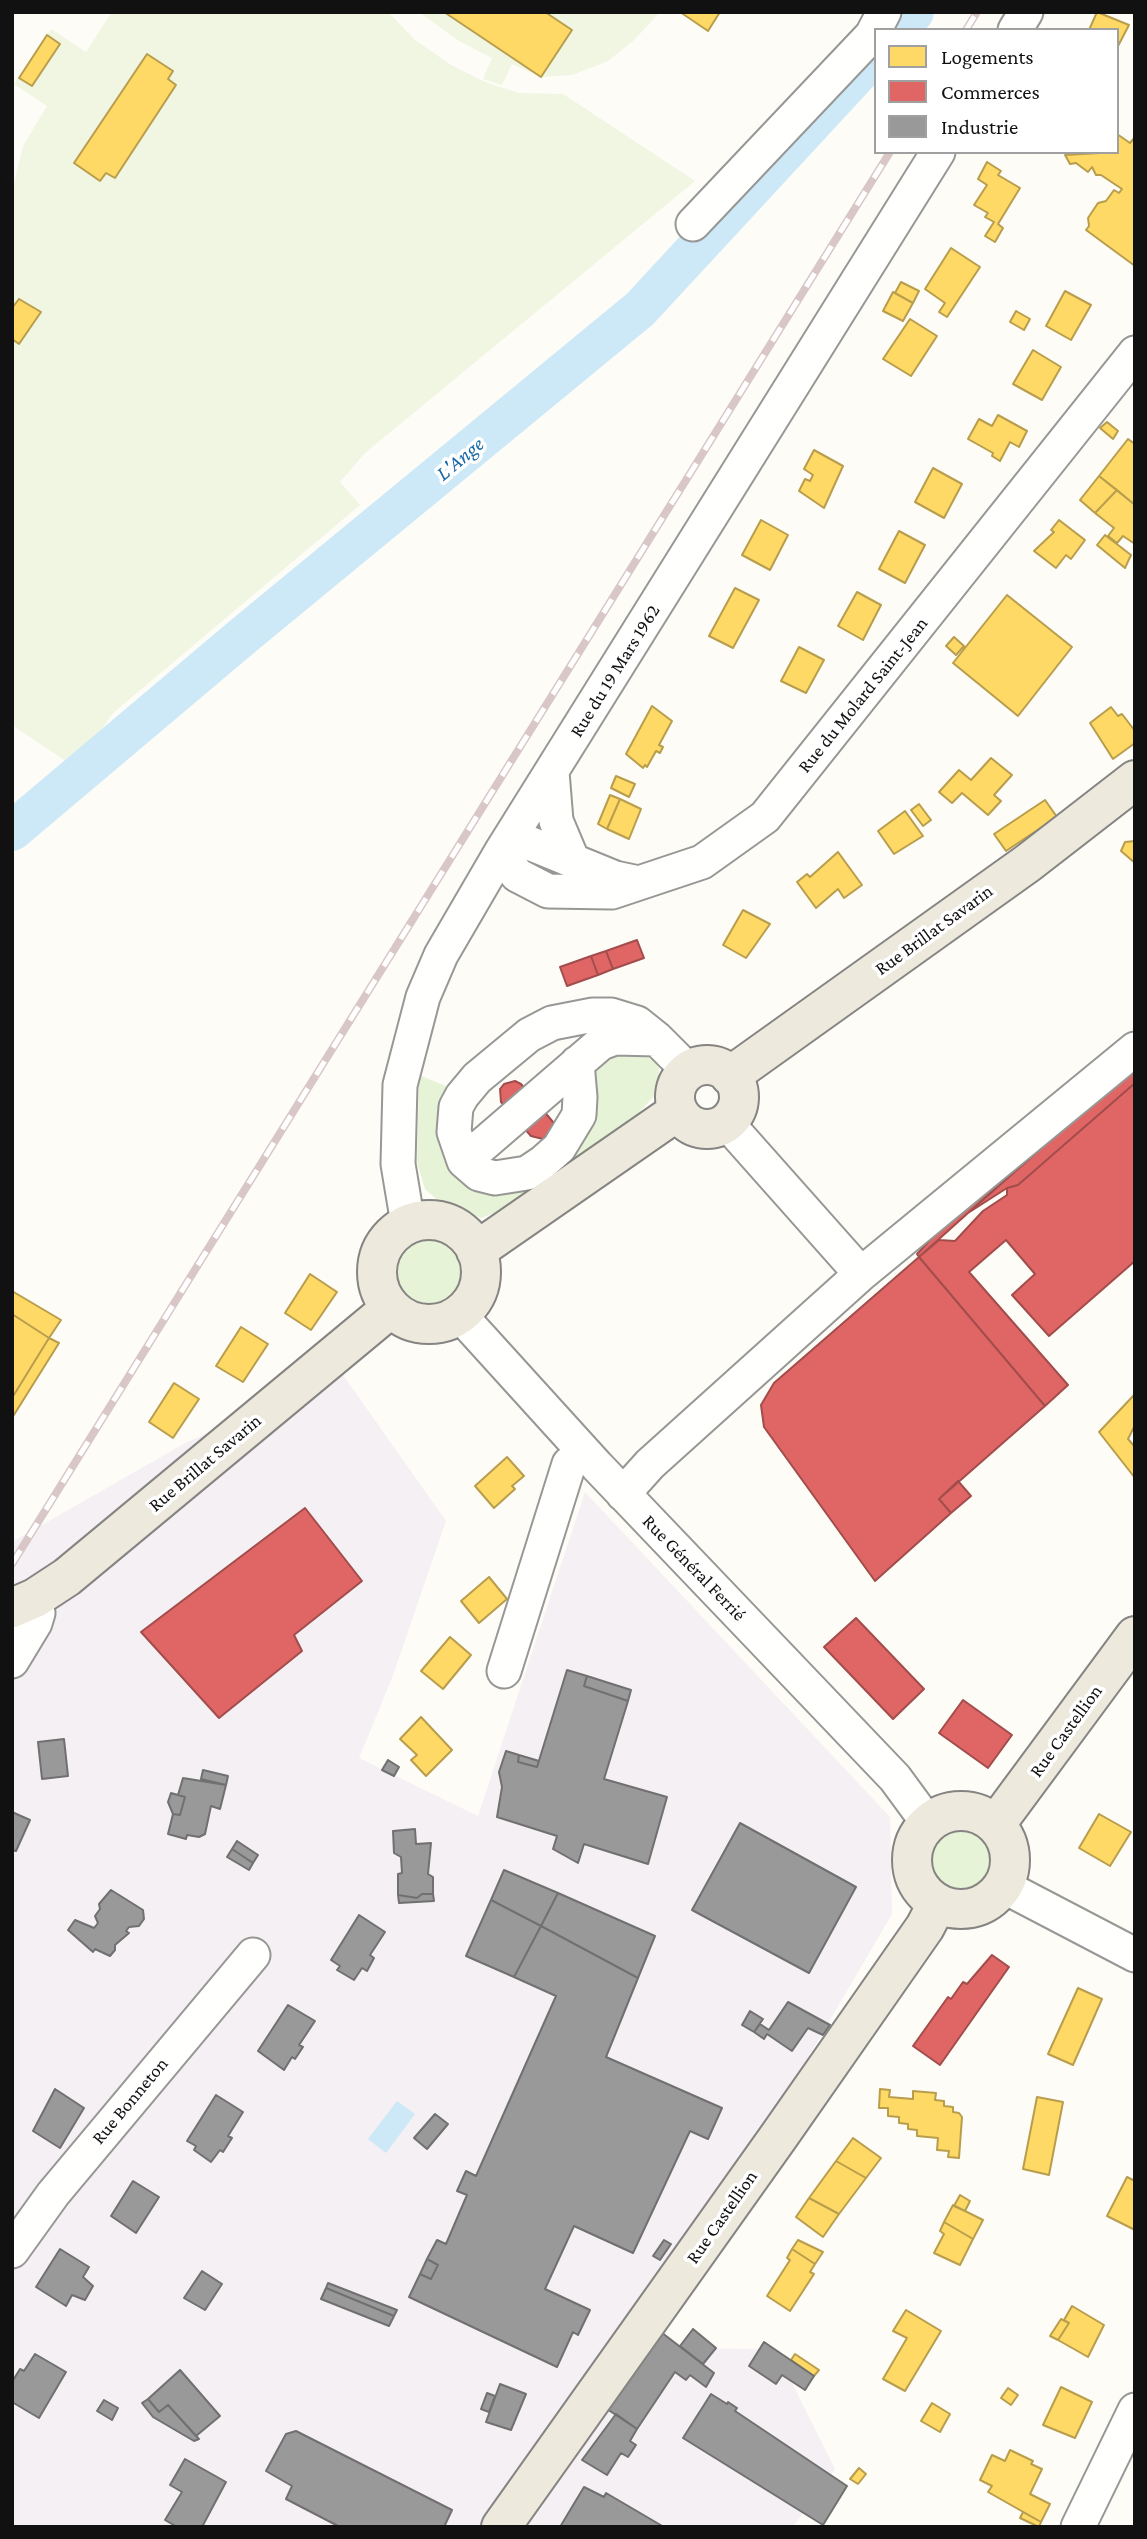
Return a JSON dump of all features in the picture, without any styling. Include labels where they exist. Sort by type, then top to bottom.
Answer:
[{"type":"main road","name":"Rue Brillat Savarin","points":[[730,1076],[1028,863],[1135,780]]},
{"type":"main road","points":[[706,1066],[723,1070],[730,1076],[738,1095],[733,1115],[726,1122],[718,1127],[699,1128],[684,1119],[675,1103],[677,1085],[689,1071],[706,1066]]},
{"type":"main road","points":[[476,1251],[678,1111]]},
{"type":"main road","points":[[426,1220],[443,1222],[459,1230],[476,1251],[481,1272],[474,1298],[459,1314],[436,1323],[420,1323],[404,1318],[391,1308],[378,1283],[380,1255],[396,1232],[408,1224],[426,1220]]},
{"type":"main road","name":"Rue Brillat Savarin","points":[[21,1604],[66,1577],[391,1308]]},
{"type":"main road","name":"Rue Castellion","points":[[996,1824],[1135,1636]]},
{"type":"main road","points":[[956,1811],[971,1812],[996,1824],[1010,1851],[1011,1866],[1003,1886],[989,1902],[961,1910],[937,1903],[922,1891],[912,1863],[918,1835],[928,1823],[956,1811]]},
{"type":"main road","name":"Rue Castellion","points":[[501,2527],[787,2125],[925,1927],[937,1903]]},
{"type":"street","points":[[876,28],[884,12]]},
{"type":"street","points":[[1016,28],[1026,12]]},
{"type":"street","points":[[693,225],[874,31]]},
{"type":"street","name":"Rue du 19 Mars 1962","points":[[408,1224],[398,1164],[400,1085],[423,997],[468,905],[937,154]]},
{"type":"street","name":"Rue du Molard Saint-Jean","points":[[468,905],[548,891],[612,892],[643,883],[702,862],[765,817],[1135,353]]},
{"type":"street","points":[[552,772],[556,821],[572,859]]},
{"type":"street","points":[[507,844],[572,859],[615,878],[643,883]]},
{"type":"street","points":[[507,844],[517,875],[548,891]]},
{"type":"street","points":[[577,1063],[579,1115],[559,1148],[542,1163],[527,1173],[495,1178],[479,1174],[464,1161],[454,1132],[456,1107],[462,1096],[477,1078],[528,1035],[552,1023],[593,1014],[611,1014],[637,1023],[689,1071]]},
{"type":"street","points":[[464,1161],[601,1043],[615,1038],[657,1039]]},
{"type":"street","points":[[623,1494],[650,1464],[861,1274],[1135,1049]]},
{"type":"street","points":[[726,1122],[861,1274]]},
{"type":"street","name":"Rue Général Ferrié","points":[[459,1314],[565,1454],[623,1494],[895,1778],[928,1823]]},
{"type":"street","points":[[505,1671],[565,1454]]},
{"type":"street","points":[[12,1661],[35,1623],[38,1613],[21,1604]]},
{"type":"street","points":[[1003,1886],[1135,1955]]},
{"type":"street","name":"Rue Bonneton","points":[[12,2251],[53,2194],[253,1955]]},
{"type":"street","points":[[1078,2527],[1135,2410]]},
{"type":"shaded area","points":[[343,1375],[446,1521],[392,1678],[359,1758],[478,1816],[585,1492],[890,1817],[892,1914],[638,2348],[775,2349],[835,2469],[793,2527],[12,2527],[12,1542],[187,1442]]},
{"type":"green space","points":[[112,12],[388,12],[415,40],[451,65],[485,82],[519,93],[563,94],[695,181],[365,453],[340,482],[360,505],[113,713],[90,746],[69,763],[12,725],[12,192],[23,146],[47,106],[14,84],[51,29],[86,52]]},
{"type":"green space","points":[[419,12],[660,12],[634,40],[608,61],[572,75],[541,77],[512,64],[502,85],[483,79],[492,58],[459,41]]},
{"type":"green space","points":[[643,1050],[658,1061],[660,1084],[655,1095],[627,1126],[517,1204],[481,1218],[442,1204],[425,1189],[417,1162],[419,1075],[453,1089],[480,1185],[585,1129],[599,1056]]},
{"type":"green space","points":[[426,1234],[440,1237],[452,1245],[460,1257],[463,1271],[460,1285],[452,1297],[440,1305],[426,1308],[412,1305],[400,1297],[392,1285],[389,1271],[392,1257],[400,1245],[412,1237]]},
{"type":"green space","points":[[960,1827],[983,1836],[992,1859],[983,1882],[960,1891],[937,1882],[928,1859],[937,1836]]},
{"type":"water","points":[[397,2101],[415,2114],[386,2153],[368,2139]]},
{"type":"building: Logements","points":[[444,12],[545,12],[572,30],[541,77]]},
{"type":"building: Logements","points":[[680,12],[720,12],[708,31]]},
{"type":"building: Logements","points":[[1097,12],[1129,25],[1119,44],[1119,28],[1090,28]]},
{"type":"building: Logements","points":[[47,35],[60,44],[32,86],[19,78]]},
{"type":"building: Logements","points":[[147,54],[173,71],[168,79],[176,85],[115,178],[106,173],[100,181],[74,163]]},
{"type":"building: Logements","points":[[1119,135],[1130,143],[1135,137],[1135,266],[1086,230],[1089,226],[1088,218],[1098,203],[1106,201],[1114,190],[1119,193],[1122,189],[1101,175],[1096,175],[1092,167],[1088,172],[1076,163],[1070,164],[1065,155],[1119,154]]},
{"type":"building: Logements","points":[[987,162],[1001,171],[998,175],[1020,188],[998,224],[1003,228],[995,242],[985,236],[994,222],[985,217],[988,213],[974,205],[987,185],[978,179]]},
{"type":"building: Logements","points":[[951,248],[980,267],[947,317],[939,312],[945,303],[925,289]]},
{"type":"building: Logements","points":[[901,282],[919,291],[913,303],[895,293]]},
{"type":"building: Logements","points":[[1065,291],[1091,305],[1071,340],[1046,326]]},
{"type":"building: Logements","points":[[893,292],[913,303],[903,321],[883,311]]},
{"type":"building: Logements","points":[[19,299],[41,312],[19,344],[12,339],[12,308]]},
{"type":"building: Logements","points":[[1016,311],[1030,319],[1024,330],[1010,322]]},
{"type":"building: Logements","points":[[910,319],[937,336],[911,376],[883,359]]},
{"type":"building: Logements","points":[[1033,350],[1061,367],[1042,400],[1013,384]]},
{"type":"building: Logements","points":[[998,415],[1027,431],[1019,447],[1010,442],[1000,461],[992,456],[993,453],[968,439],[979,419],[992,426]]},
{"type":"building: Logements","points":[[1107,422],[1118,431],[1113,439],[1100,428]]},
{"type":"building: Logements","points":[[1128,439],[1135,444],[1135,505],[1099,476]]},
{"type":"building: Logements","points":[[814,450],[843,466],[824,508],[799,491],[805,479],[810,481],[813,475],[804,469]]},
{"type":"building: Logements","points":[[933,468],[962,484],[944,518],[915,502]]},
{"type":"building: Logements","points":[[1099,476],[1117,490],[1095,513],[1080,500]]},
{"type":"building: Logements","points":[[1117,490],[1135,505],[1135,544],[1123,536],[1117,543],[1108,536],[1114,528],[1095,513]]},
{"type":"building: Logements","points":[[761,520],[788,535],[770,570],[742,555]]},
{"type":"building: Logements","points":[[1059,520],[1085,540],[1071,559],[1066,555],[1056,568],[1034,551],[1054,532],[1051,530]]},
{"type":"building: Logements","points":[[899,531],[925,545],[905,583],[879,569]]},
{"type":"building: Logements","points":[[1105,535],[1131,555],[1125,568],[1097,545]]},
{"type":"building: Logements","points":[[735,588],[759,600],[733,648],[709,636]]},
{"type":"building: Logements","points":[[857,592],[881,605],[863,640],[838,626]]},
{"type":"building: Logements","points":[[1007,595],[1072,647],[1018,716],[953,663]]},
{"type":"building: Logements","points":[[954,637],[964,646],[956,655],[946,646]]},
{"type":"building: Logements","points":[[799,647],[824,660],[806,693],[781,681]]},
{"type":"building: Logements","points":[[652,706],[672,721],[659,745],[663,747],[660,753],[656,751],[647,767],[645,765],[643,768],[626,754]]},
{"type":"building: Logements","points":[[1111,707],[1118,716],[1122,714],[1135,731],[1135,743],[1113,759],[1090,723]]},
{"type":"building: Logements","points":[[991,758],[1012,775],[994,795],[1001,801],[988,815],[962,793],[952,803],[939,792],[959,770],[971,780]]},
{"type":"building: Logements","points":[[616,776],[635,784],[629,797],[611,788]]},
{"type":"building: Logements","points":[[610,795],[620,799],[607,829],[598,824]]},
{"type":"building: Logements","points":[[620,799],[641,809],[629,839],[607,829]]},
{"type":"building: Logements","points":[[1045,800],[1057,817],[1006,851],[994,834]]},
{"type":"building: Logements","points":[[919,804],[931,820],[923,826],[911,810]]},
{"type":"building: Logements","points":[[905,811],[923,836],[894,854],[878,831]]},
{"type":"building: Logements","points":[[1135,841],[1135,863],[1121,851],[1125,842]]},
{"type":"building: Logements","points":[[838,852],[862,885],[844,898],[838,889],[816,908],[797,882],[807,874],[810,877]]},
{"type":"building: Logements","points":[[743,910],[770,924],[746,958],[723,945]]},
{"type":"building: Logements","points":[[310,1274],[337,1292],[311,1330],[285,1313]]},
{"type":"building: Logements","points":[[12,1291],[61,1320],[49,1338],[12,1314]]},
{"type":"building: Logements","points":[[12,1314],[49,1338],[12,1398]]},
{"type":"building: Logements","points":[[241,1327],[268,1344],[243,1382],[216,1366]]},
{"type":"building: Logements","points":[[49,1338],[59,1343],[12,1418],[12,1398]]},
{"type":"building: Logements","points":[[174,1383],[199,1399],[173,1438],[149,1422]]},
{"type":"building: Logements","points":[[1135,1394],[1135,1425],[1128,1439],[1135,1447],[1135,1478],[1099,1432]]},
{"type":"building: Logements","points":[[507,1457],[524,1476],[512,1486],[515,1489],[494,1508],[475,1486]]},
{"type":"building: Logements","points":[[489,1577],[507,1599],[479,1623],[461,1601]]},
{"type":"building: Logements","points":[[450,1637],[471,1655],[443,1689],[421,1671]]},
{"type":"building: Logements","points":[[421,1717],[452,1750],[426,1776],[411,1760],[417,1755],[400,1739]]},
{"type":"building: Logements","points":[[1099,1814],[1131,1832],[1110,1866],[1079,1848]]},
{"type":"building: Logements","points":[[1078,1988],[1102,1999],[1073,2065],[1048,2054]]},
{"type":"building: Logements","points":[[880,2089],[890,2090],[889,2097],[913,2099],[913,2091],[936,2093],[935,2100],[944,2101],[944,2106],[953,2107],[953,2112],[962,2117],[959,2158],[948,2157],[949,2151],[937,2150],[938,2138],[917,2136],[917,2130],[908,2129],[908,2124],[899,2123],[899,2117],[888,2116],[888,2108],[879,2108]]},
{"type":"building: Logements","points":[[1037,2097],[1063,2102],[1049,2175],[1023,2169]]},
{"type":"building: Logements","points":[[853,2138],[881,2158],[866,2178],[836,2161]]},
{"type":"building: Logements","points":[[836,2161],[866,2178],[839,2214],[809,2198]]},
{"type":"building: Logements","points":[[1127,2177],[1135,2181],[1135,2230],[1107,2216]]},
{"type":"building: Logements","points":[[960,2195],[970,2201],[965,2211],[954,2206]]},
{"type":"building: Logements","points":[[809,2198],[839,2214],[823,2237],[796,2217]]},
{"type":"building: Logements","points":[[953,2205],[983,2220],[973,2239],[944,2222]]},
{"type":"building: Logements","points":[[944,2222],[973,2239],[960,2265],[934,2253],[944,2234],[940,2231]]},
{"type":"building: Logements","points":[[798,2240],[823,2252],[815,2264],[792,2249]]},
{"type":"building: Logements","points":[[792,2249],[815,2264],[810,2272],[814,2274],[790,2311],[767,2296],[790,2260],[787,2258]]},
{"type":"building: Logements","points":[[1072,2306],[1104,2325],[1088,2357],[1058,2340],[1069,2323],[1064,2320]]},
{"type":"building: Logements","points":[[906,2310],[941,2331],[905,2391],[883,2379],[907,2338],[893,2331]]},
{"type":"building: Logements","points":[[1061,2319],[1069,2323],[1058,2340],[1050,2336]]},
{"type":"building: Logements","points":[[795,2354],[819,2370],[814,2376],[791,2360]]},
{"type":"building: Logements","points":[[1061,2387],[1092,2402],[1075,2438],[1043,2425]]},
{"type":"building: Logements","points":[[1008,2388],[1018,2395],[1011,2405],[1001,2398]]},
{"type":"building: Logements","points":[[932,2403],[950,2414],[940,2432],[921,2421]]},
{"type":"building: Logements","points":[[1010,2450],[1033,2461],[1031,2464],[1042,2469],[1030,2494],[1050,2504],[1041,2522],[988,2492],[992,2486],[980,2480],[992,2455],[1005,2461]]},
{"type":"building: Logements","points":[[859,2468],[866,2474],[858,2484],[850,2479]]},
{"type":"building: Logements","points":[[1023,2512],[1041,2522],[1039,2527],[1020,2518]]},
{"type":"building: Commerces","points":[[637,940],[644,958],[613,969],[606,951]]},
{"type":"building: Commerces","points":[[606,951],[613,969],[598,975],[591,956]]},
{"type":"building: Commerces","points":[[591,956],[598,975],[567,986],[560,967]]},
{"type":"building: Commerces","points":[[1135,1066],[1135,1083],[1018,1185],[1007,1188],[968,1213]]},
{"type":"building: Commerces","points":[[515,1081],[521,1084],[553,1122],[553,1129],[543,1139],[531,1136],[501,1102],[500,1089],[504,1084]]},
{"type":"building: Commerces","points":[[1135,1083],[1135,1261],[1049,1336],[1012,1295],[1035,1274],[1006,1240],[969,1272],[1068,1385],[1045,1406],[919,1257],[939,1240],[955,1241],[983,1211],[1007,1195],[1007,1188],[1018,1185]]},
{"type":"building: Commerces","points":[[1027,1160],[919,1257],[917,1254],[944,1225]]},
{"type":"building: Commerces","points":[[919,1257],[1045,1406],[939,1499],[951,1513],[875,1581],[764,1427],[761,1405],[774,1383]]},
{"type":"building: Commerces","points":[[958,1481],[971,1496],[951,1513],[939,1499]]},
{"type":"building: Commerces","points":[[305,1508],[362,1581],[294,1635],[302,1651],[219,1718],[141,1632]]},
{"type":"building: Commerces","points":[[856,1618],[924,1689],[893,1719],[824,1647]]},
{"type":"building: Commerces","points":[[963,1700],[1012,1735],[988,1768],[939,1733]]},
{"type":"building: Commerces","points":[[992,1955],[1009,1967],[940,2065],[913,2046],[948,1997],[951,1999],[963,1982],[967,1984]]},
{"type":"building: Industrie","points":[[567,1670],[587,1676],[584,1686],[628,1701],[604,1779],[667,1797],[648,1864],[584,1844],[578,1863],[553,1849],[557,1836],[497,1817],[502,1787],[499,1772],[506,1751],[519,1755],[518,1762],[537,1767]]},
{"type":"building: Industrie","points":[[587,1676],[631,1690],[628,1701],[584,1686]]},
{"type":"building: Industrie","points":[[64,1739],[68,1776],[42,1779],[38,1742]]},
{"type":"building: Industrie","points":[[519,1755],[539,1761],[537,1767],[518,1762]]},
{"type":"building: Industrie","points":[[388,1760],[399,1767],[394,1776],[382,1770]]},
{"type":"building: Industrie","points":[[203,1770],[228,1776],[226,1785],[201,1779]]},
{"type":"building: Industrie","points":[[183,1778],[226,1785],[220,1809],[211,1806],[205,1834],[199,1837],[187,1835],[186,1839],[168,1834],[173,1814],[180,1815],[185,1797],[178,1795]]},
{"type":"building: Industrie","points":[[171,1793],[185,1797],[180,1815],[173,1814],[168,1802]]},
{"type":"building: Industrie","points":[[12,1812],[30,1820],[16,1851],[12,1850]]},
{"type":"building: Industrie","points":[[740,1823],[856,1887],[809,1973],[692,1910]]},
{"type":"building: Industrie","points":[[415,1829],[416,1844],[431,1843],[428,1874],[433,1877],[433,1894],[422,1894],[417,1898],[398,1895],[398,1874],[402,1873],[401,1857],[394,1853],[393,1831]]},
{"type":"building: Industrie","points":[[237,1841],[258,1855],[253,1863],[232,1849]]},
{"type":"building: Industrie","points":[[232,1849],[253,1863],[249,1870],[227,1857]]},
{"type":"building: Industrie","points":[[504,1870],[558,1893],[541,1926],[491,1900]]},
{"type":"building: Industrie","points":[[111,1890],[143,1910],[144,1919],[139,1926],[129,1927],[126,1931],[129,1933],[115,1945],[110,1956],[95,1949],[93,1952],[68,1930],[75,1920],[94,1928],[98,1923],[95,1916],[100,1909],[99,1904]]},
{"type":"building: Industrie","points":[[558,1893],[655,1936],[638,1978],[541,1926]]},
{"type":"building: Industrie","points":[[422,1894],[433,1894],[434,1901],[399,1903],[398,1895],[417,1898]]},
{"type":"building: Industrie","points":[[491,1900],[541,1926],[514,1977],[466,1956]]},
{"type":"building: Industrie","points":[[359,1915],[385,1932],[370,1955],[374,1958],[367,1971],[362,1968],[354,1980],[337,1970],[340,1966],[331,1960]]},
{"type":"building: Industrie","points":[[541,1926],[638,1978],[606,2057],[722,2108],[708,2139],[690,2131],[633,2253],[574,2226],[545,2289],[590,2310],[578,2335],[573,2332],[557,2367],[409,2297],[420,2274],[431,2279],[438,2265],[427,2259],[437,2240],[446,2244],[467,2195],[457,2191],[466,2171],[476,2176],[556,1996],[514,1977]]},
{"type":"building: Industrie","points":[[788,2002],[830,2025],[823,2035],[808,2028],[792,2051],[767,2034],[764,2039],[754,2032],[760,2024],[769,2030]]},
{"type":"building: Industrie","points":[[288,2005],[315,2021],[299,2045],[303,2047],[295,2059],[292,2057],[284,2070],[258,2051]]},
{"type":"building: Industrie","points":[[750,2011],[763,2019],[754,2032],[742,2025]]},
{"type":"building: Industrie","points":[[55,2089],[84,2108],[60,2148],[33,2131]]},
{"type":"building: Industrie","points":[[216,2095],[243,2112],[228,2136],[232,2138],[223,2152],[220,2150],[211,2162],[194,2150],[196,2146],[187,2141]]},
{"type":"building: Industrie","points":[[435,2114],[448,2124],[427,2149],[414,2138]]},
{"type":"building: Industrie","points":[[133,2181],[159,2197],[136,2233],[111,2216]]},
{"type":"building: Industrie","points":[[664,2240],[671,2244],[660,2260],[653,2256]]},
{"type":"building: Industrie","points":[[60,2249],[89,2267],[83,2277],[93,2286],[85,2300],[72,2295],[66,2306],[36,2287]]},
{"type":"building: Industrie","points":[[427,2259],[438,2265],[431,2279],[420,2274]]},
{"type":"building: Industrie","points":[[202,2271],[222,2284],[205,2310],[184,2298]]},
{"type":"building: Industrie","points":[[328,2283],[397,2310],[394,2316],[326,2288]]},
{"type":"building: Industrie","points":[[326,2288],[394,2316],[389,2326],[321,2299]]},
{"type":"building: Industrie","points":[[693,2329],[716,2348],[703,2364],[680,2346]]},
{"type":"building: Industrie","points":[[661,2332],[714,2373],[706,2387],[690,2375],[686,2380],[675,2372],[637,2429],[607,2409]]},
{"type":"building: Industrie","points":[[764,2342],[814,2376],[805,2390],[782,2375],[776,2384],[749,2366]]},
{"type":"building: Industrie","points":[[35,2354],[66,2372],[39,2418],[12,2402],[12,2382],[20,2369],[24,2371]]},
{"type":"building: Industrie","points":[[180,2370],[220,2416],[196,2436],[168,2405],[159,2412],[148,2399]]},
{"type":"building: Industrie","points":[[500,2384],[526,2394],[511,2430],[486,2422]]},
{"type":"building: Industrie","points":[[487,2393],[495,2396],[489,2412],[481,2409]]},
{"type":"building: Industrie","points":[[711,2394],[737,2408],[735,2411],[847,2486],[823,2525],[683,2438]]},
{"type":"building: Industrie","points":[[148,2399],[159,2412],[168,2405],[199,2439],[194,2441],[153,2417],[142,2403]]},
{"type":"building: Industrie","points":[[104,2400],[118,2408],[112,2420],[97,2411]]},
{"type":"building: Industrie","points":[[616,2414],[637,2429],[630,2441],[636,2445],[628,2457],[621,2453],[607,2475],[582,2460]]},
{"type":"building: Industrie","points":[[296,2431],[452,2510],[444,2527],[340,2527],[286,2499],[292,2486],[266,2471],[286,2434]]},
{"type":"building: Industrie","points":[[185,2459],[226,2482],[202,2527],[177,2527],[165,2520],[182,2492],[170,2485]]},
{"type":"building: Industrie","points":[[584,2487],[604,2497],[606,2493],[664,2527],[560,2527]]},
{"type":"waterway","name":"L'Ange","points":[[900,28],[914,12]]},
{"type":"waterway","name":"L'Ange","points":[[12,831],[243,636],[640,309],[874,56]]},
{"type":"railway","points":[[967,28],[977,12]]},
{"type":"railway","points":[[12,1564],[889,154]]}]
